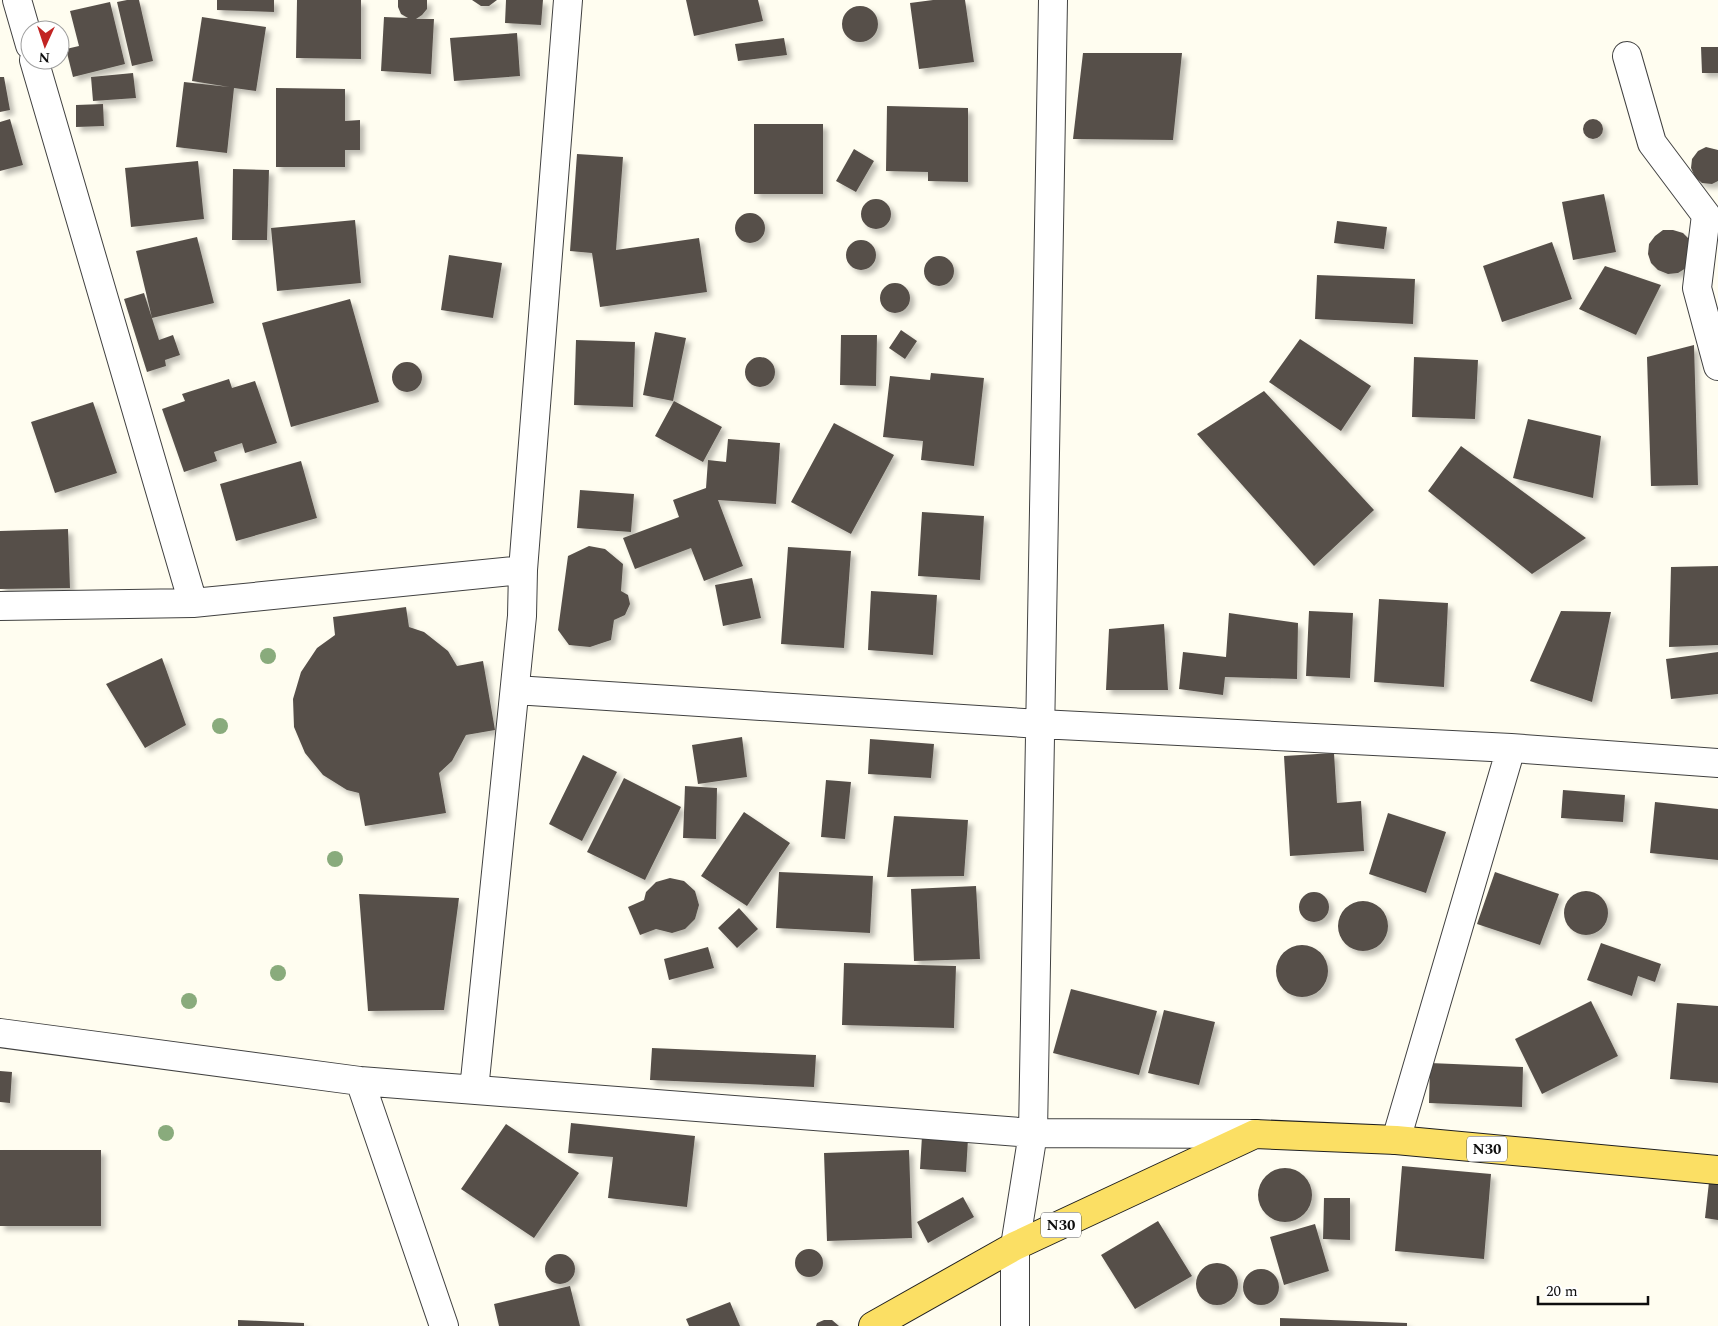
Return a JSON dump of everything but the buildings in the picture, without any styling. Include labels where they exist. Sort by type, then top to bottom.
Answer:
[{"type":"main road","name":"N30","points":[[873,1326],[1016,1246],[1255,1134],[1396,1140],[1718,1170]]},
{"type":"street","points":[[17,0],[23,20]]},
{"type":"street","points":[[474,1090],[522,616],[523,570],[568,0]]},
{"type":"street","points":[[1015,1326],[1016,1246],[1033,1133],[1053,0]]},
{"type":"street","points":[[1627,56],[1652,143],[1706,215],[1697,288],[1718,366]]},
{"type":"street","points":[[37,70],[193,603]]},
{"type":"street","points":[[0,606],[193,603],[523,570]]},
{"type":"street","points":[[514,690],[1040,724],[1511,748],[1718,763]]},
{"type":"street","points":[[1396,1140],[1511,748]]},
{"type":"street","points":[[0,1033],[360,1081],[1033,1133],[1255,1134]]},
{"type":"street","points":[[360,1081],[444,1326]]}]
